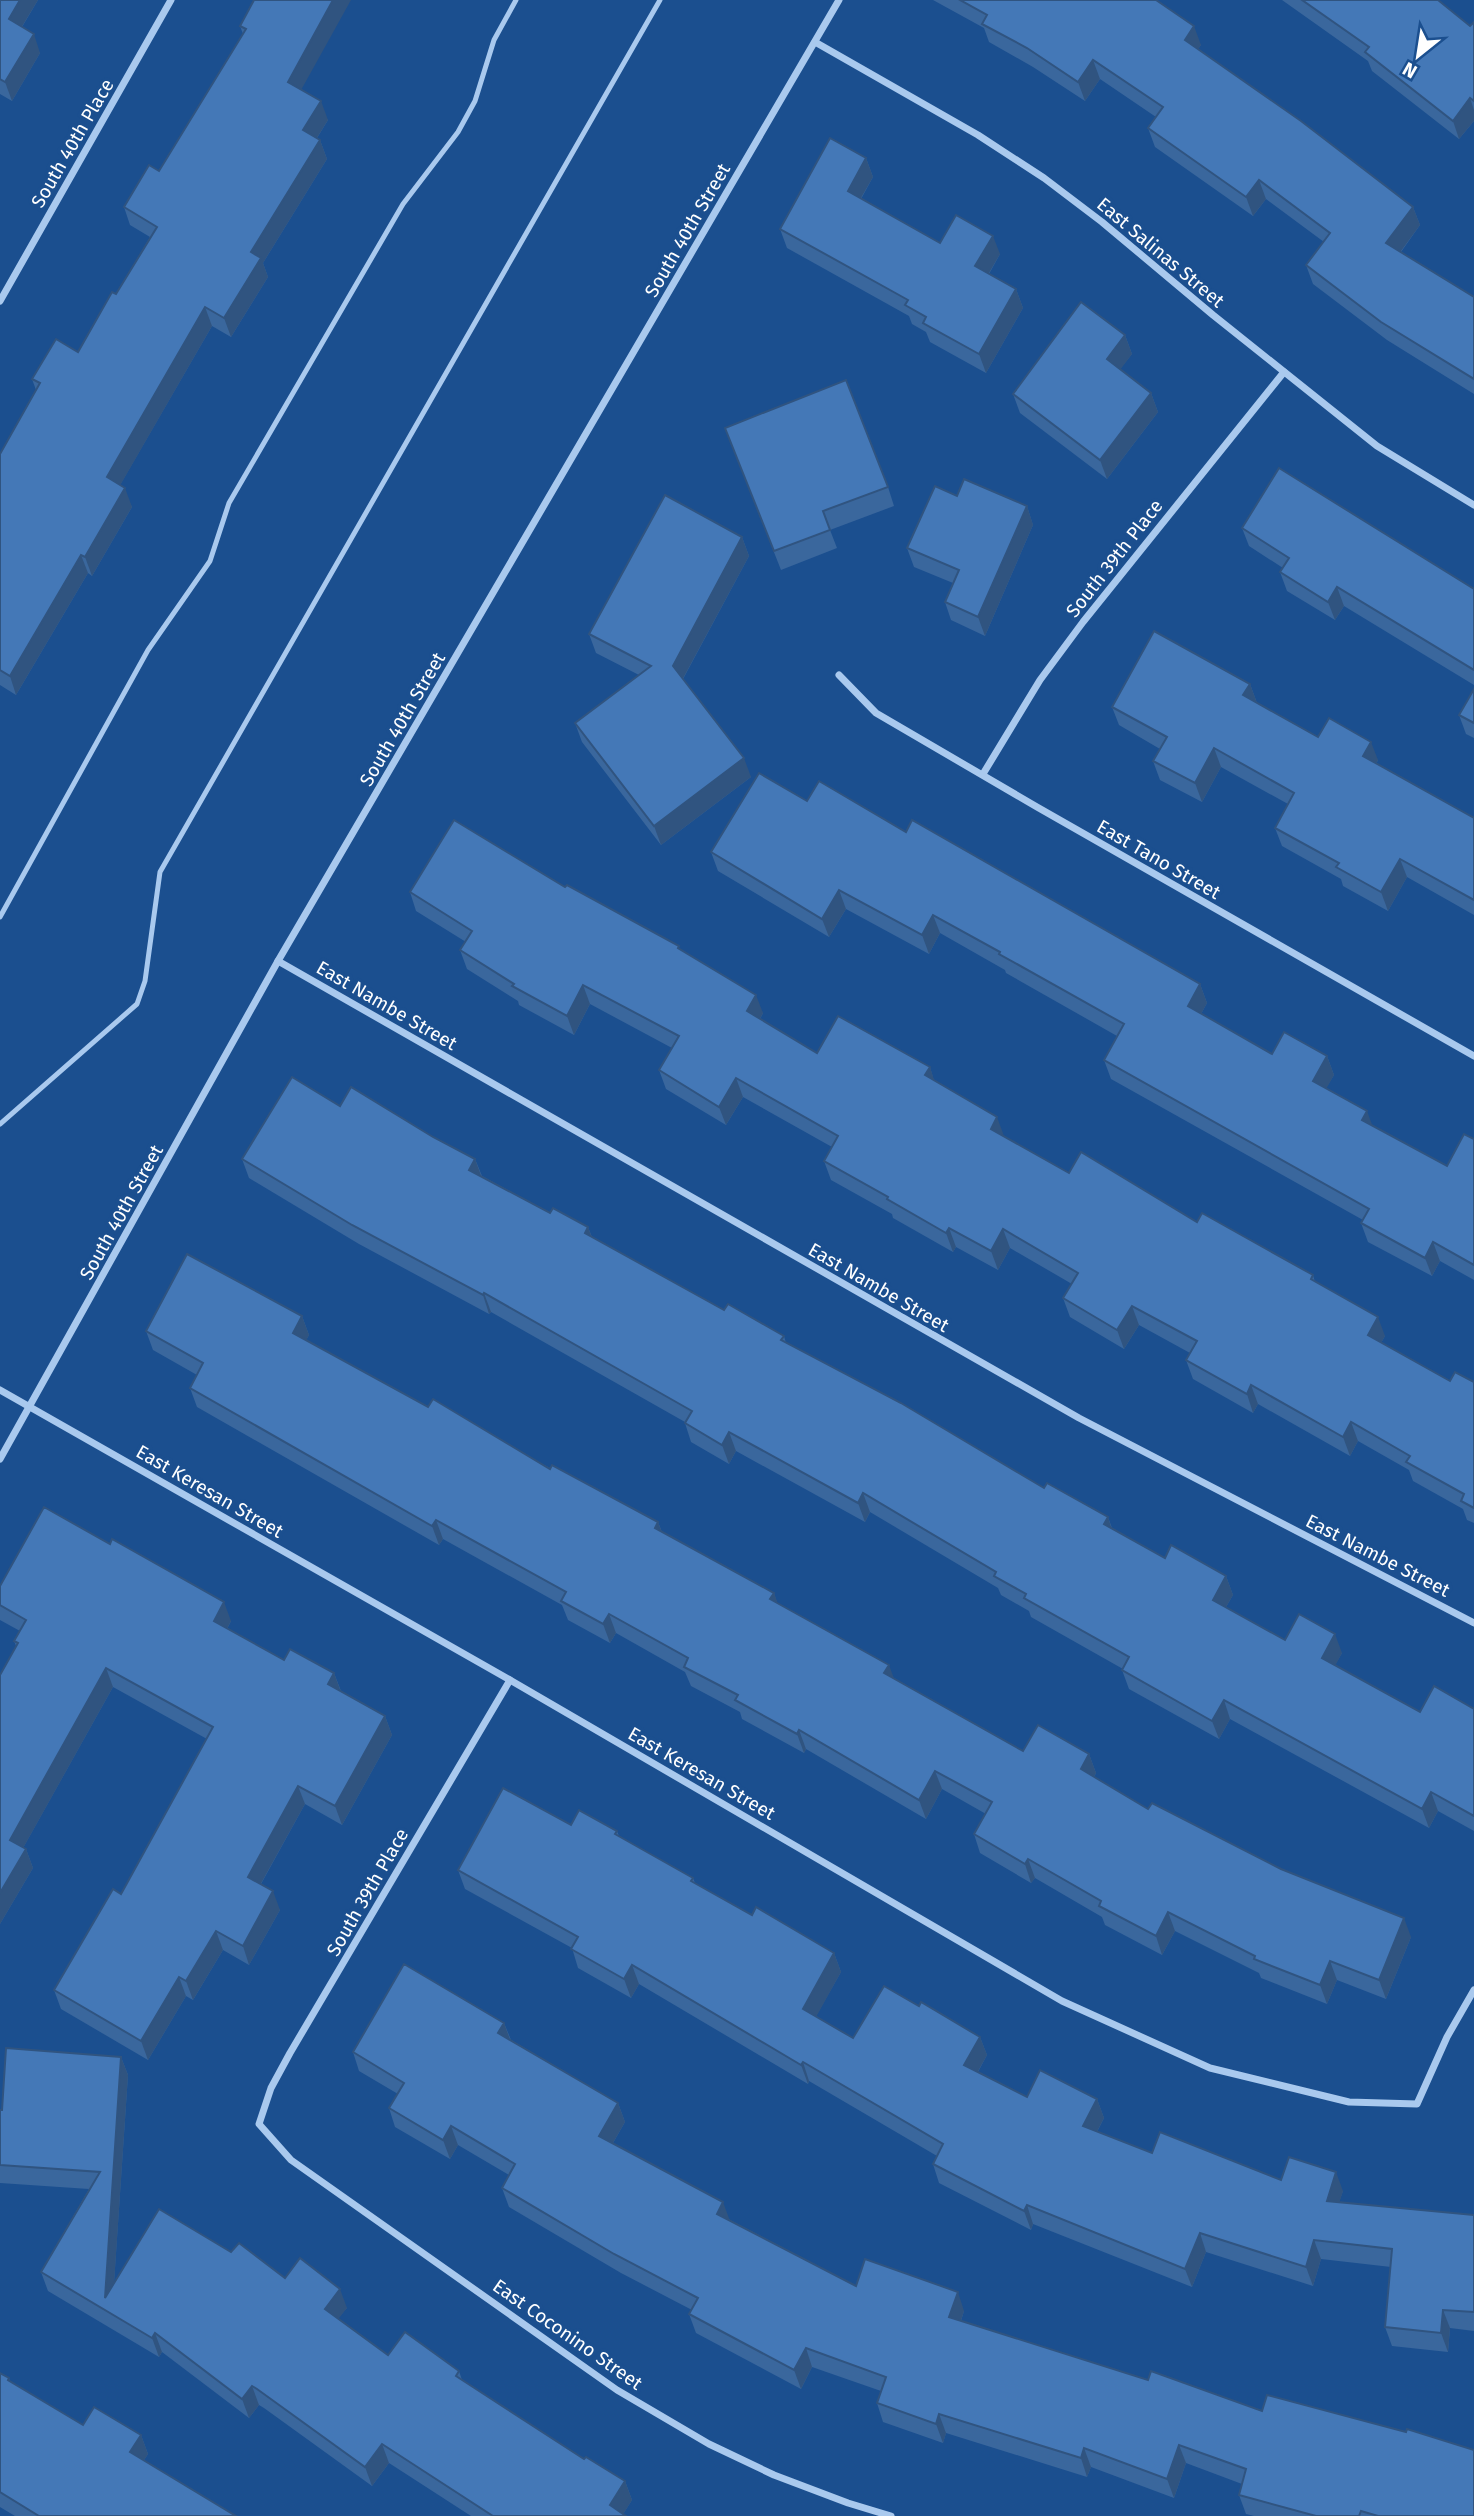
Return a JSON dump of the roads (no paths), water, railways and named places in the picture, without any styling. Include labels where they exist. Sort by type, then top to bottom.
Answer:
[{"type":"street","name":"South 40th Place","points":[[0,301],[171,0]]},
{"type":"street","name":"South 40th Street","points":[[0,1459],[278,961],[839,0]]},
{"type":"street","name":"East Salinas Street","points":[[815,42],[978,135],[1044,178],[1377,446],[1474,505]]},
{"type":"street","name":"South 39th Place","points":[[983,774],[1040,681],[1083,622],[1284,372]]},
{"type":"street","name":"East Tano Street","points":[[839,675],[876,713],[1474,1056]]},
{"type":"street","name":"East Nambe Street","points":[[278,961],[1079,1418],[1474,1623]]},
{"type":"street","name":"East Keresan Street","points":[[0,1390],[510,1680],[1062,2000],[1210,2068],[1349,2102],[1417,2104],[1447,2037],[1474,1990]]},
{"type":"street","name":"South 39th Place","points":[[259,2124],[271,2088],[290,2053],[510,1680]]},
{"type":"street","name":"East Coconino Street","points":[[259,2124],[291,2160],[617,2390],[709,2444],[774,2474],[848,2503],[891,2516]]},
{"type":"lane","points":[[0,917],[148,650],[210,561],[229,503],[403,204],[458,132],[475,101],[494,40],[516,0]]},
{"type":"lane","points":[[0,1124],[137,1004],[145,981],[160,872],[660,0]]}]
